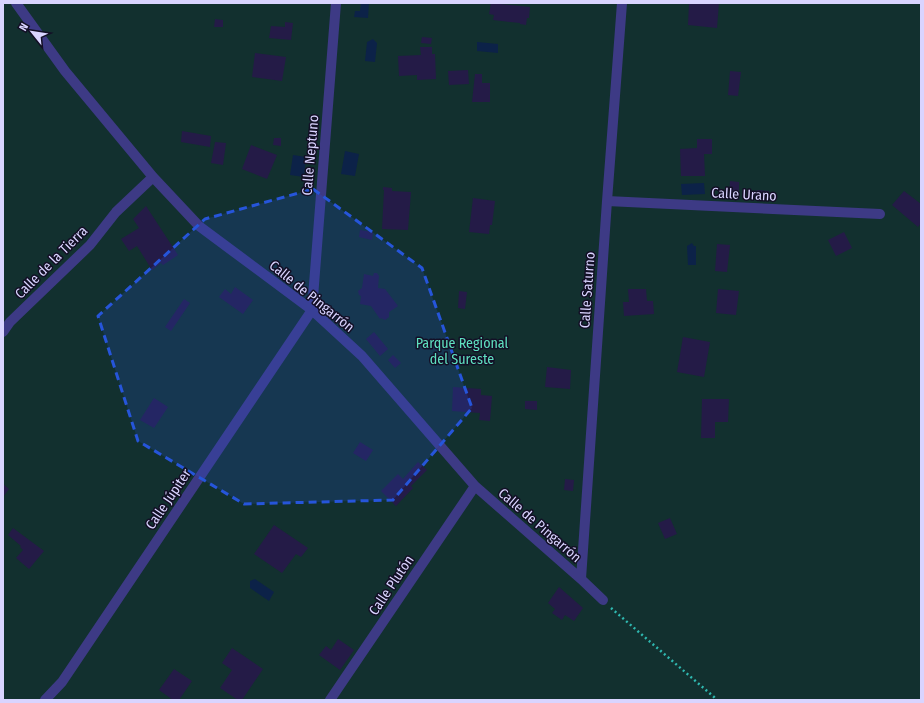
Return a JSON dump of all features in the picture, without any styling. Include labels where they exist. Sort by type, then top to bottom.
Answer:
[{"type":"street","name":"Calle de Pingarrón","points":[[16,3],[65,70],[153,177],[199,226],[312,310],[362,356],[475,486],[603,600]]},
{"type":"street","name":"Calle Neptuno","points":[[312,310],[336,3]]},
{"type":"street","name":"Calle Saturno","points":[[581,579],[622,3]]},
{"type":"street","name":"Calle de la Tierra","points":[[3,332],[10,322],[90,245],[116,212],[153,177]]},
{"type":"street","name":"Calle Urano","points":[[607,201],[880,214]]},
{"type":"street","name":"Calle Júpiter","points":[[45,700],[62,682],[312,310]]},
{"type":"street","name":"Calle Plutón","points":[[330,700],[475,486]]},
{"type":"path","points":[[603,600],[716,700]]},
{"type":"highlighted area","points":[[313,189],[422,268],[472,408],[393,500],[244,504],[138,441],[98,316],[205,219]]},
{"type":"green space","name":"Parque Regional del Sureste","points":[[3,3],[921,3],[921,700],[3,700]]},
{"type":"water","points":[[361,3],[369,3],[368,18],[354,17],[355,11],[360,11]]},
{"type":"water","points":[[373,39],[377,43],[375,62],[365,61],[367,42]]},
{"type":"water","points":[[477,42],[498,44],[498,53],[477,51]]},
{"type":"water","points":[[345,151],[359,154],[355,176],[341,174]]},
{"type":"water","points":[[293,155],[306,157],[304,177],[290,175]]},
{"type":"water","points":[[704,183],[705,194],[682,195],[681,184]]},
{"type":"water","points":[[692,243],[696,246],[696,265],[688,265],[687,246]]},
{"type":"water","points":[[255,579],[274,592],[269,601],[250,588],[250,581]]},
{"type":"building","points":[[491,3],[530,7],[529,18],[527,18],[526,25],[493,20],[494,15],[489,14]]},
{"type":"building","points":[[689,3],[719,3],[717,28],[688,25]]},
{"type":"building","points":[[215,19],[223,20],[223,27],[214,27]]},
{"type":"building","points":[[285,22],[293,23],[291,40],[269,38],[271,26],[285,27]]},
{"type":"building","points":[[422,37],[432,38],[431,44],[421,43]]},
{"type":"building","points":[[420,47],[432,47],[432,54],[435,54],[436,79],[417,80],[417,75],[399,76],[398,56],[421,55]]},
{"type":"building","points":[[255,53],[286,57],[282,81],[252,77]]},
{"type":"building","points":[[468,70],[469,84],[449,85],[448,71]]},
{"type":"building","points":[[730,71],[741,72],[738,96],[728,95]]},
{"type":"building","points":[[475,74],[482,74],[482,83],[490,83],[490,102],[472,102]]},
{"type":"building","points":[[182,131],[211,136],[210,147],[181,142]]},
{"type":"building","points":[[274,138],[281,138],[281,146],[273,145]]},
{"type":"building","points":[[697,139],[712,139],[712,154],[704,154],[705,176],[681,176],[680,149],[697,148]]},
{"type":"building","points":[[215,142],[226,143],[223,165],[211,163]]},
{"type":"building","points":[[251,145],[277,155],[267,179],[242,169]]},
{"type":"building","points":[[730,181],[739,182],[739,200],[729,199]]},
{"type":"building","points":[[383,187],[392,188],[392,191],[411,192],[408,230],[382,229]]},
{"type":"building","points":[[757,190],[769,191],[769,201],[757,200]]},
{"type":"building","points":[[904,191],[921,204],[921,223],[918,227],[892,205]]},
{"type":"building","points":[[473,198],[495,201],[492,225],[490,225],[489,234],[469,232]]},
{"type":"building","points":[[146,206],[178,255],[163,265],[161,263],[152,270],[137,246],[129,251],[121,239],[139,228],[133,219]]},
{"type":"building","points":[[360,230],[373,232],[372,240],[359,237]]},
{"type":"building","points":[[844,232],[852,248],[836,256],[828,240]]},
{"type":"building","points":[[717,244],[730,245],[727,272],[715,271]]},
{"type":"building","points":[[374,273],[377,273],[379,276],[378,288],[385,289],[398,306],[389,312],[389,317],[385,320],[380,319],[371,306],[360,304],[361,296],[359,295],[358,291],[362,288],[364,274],[373,276]]},
{"type":"building","points":[[301,283],[304,288],[297,293],[294,287]]},
{"type":"building","points":[[235,287],[253,300],[243,314],[219,297],[225,289],[231,294]]},
{"type":"building","points":[[628,289],[646,289],[647,301],[653,301],[654,314],[624,316],[623,302],[629,302]]},
{"type":"building","points":[[718,289],[739,291],[736,315],[716,313]]},
{"type":"building","points":[[459,291],[467,292],[465,309],[458,308]]},
{"type":"building","points":[[184,299],[190,303],[171,331],[165,327]]},
{"type":"building","points":[[374,332],[388,349],[380,356],[366,339]]},
{"type":"building","points":[[683,337],[710,342],[704,377],[677,372]]},
{"type":"building","points":[[393,355],[401,363],[395,368],[388,360]]},
{"type":"building","points":[[547,367],[571,370],[570,389],[545,387]]},
{"type":"building","points":[[453,387],[481,389],[481,395],[492,396],[490,421],[479,420],[480,413],[452,411]]},
{"type":"building","points":[[154,398],[168,407],[154,428],[140,420]]},
{"type":"building","points":[[702,399],[729,399],[728,422],[715,422],[715,438],[701,438]]},
{"type":"building","points":[[525,401],[537,401],[537,410],[525,409]]},
{"type":"building","points":[[360,442],[373,450],[366,461],[353,453]]},
{"type":"building","points":[[418,462],[427,470],[411,486],[413,488],[396,506],[381,491],[398,474],[403,479]]},
{"type":"building","points":[[565,479],[574,480],[573,491],[564,490]]},
{"type":"building","points":[[3,484],[9,489],[3,497]]},
{"type":"building","points":[[670,518],[677,534],[665,539],[658,523]]},
{"type":"building","points":[[274,525],[308,548],[301,557],[296,554],[282,573],[254,554]]},
{"type":"building","points":[[13,528],[44,551],[29,569],[16,558],[23,550],[20,547],[21,546],[8,535]]},
{"type":"building","points":[[559,587],[583,608],[574,621],[565,615],[562,620],[552,613],[555,609],[548,603]]},
{"type":"building","points":[[338,639],[354,650],[340,670],[319,655],[326,646],[331,650]]},
{"type":"building","points":[[232,648],[263,669],[242,700],[238,700],[220,688],[232,670],[222,663]]},
{"type":"building","points":[[174,669],[192,681],[179,700],[173,700],[159,690]]}]
